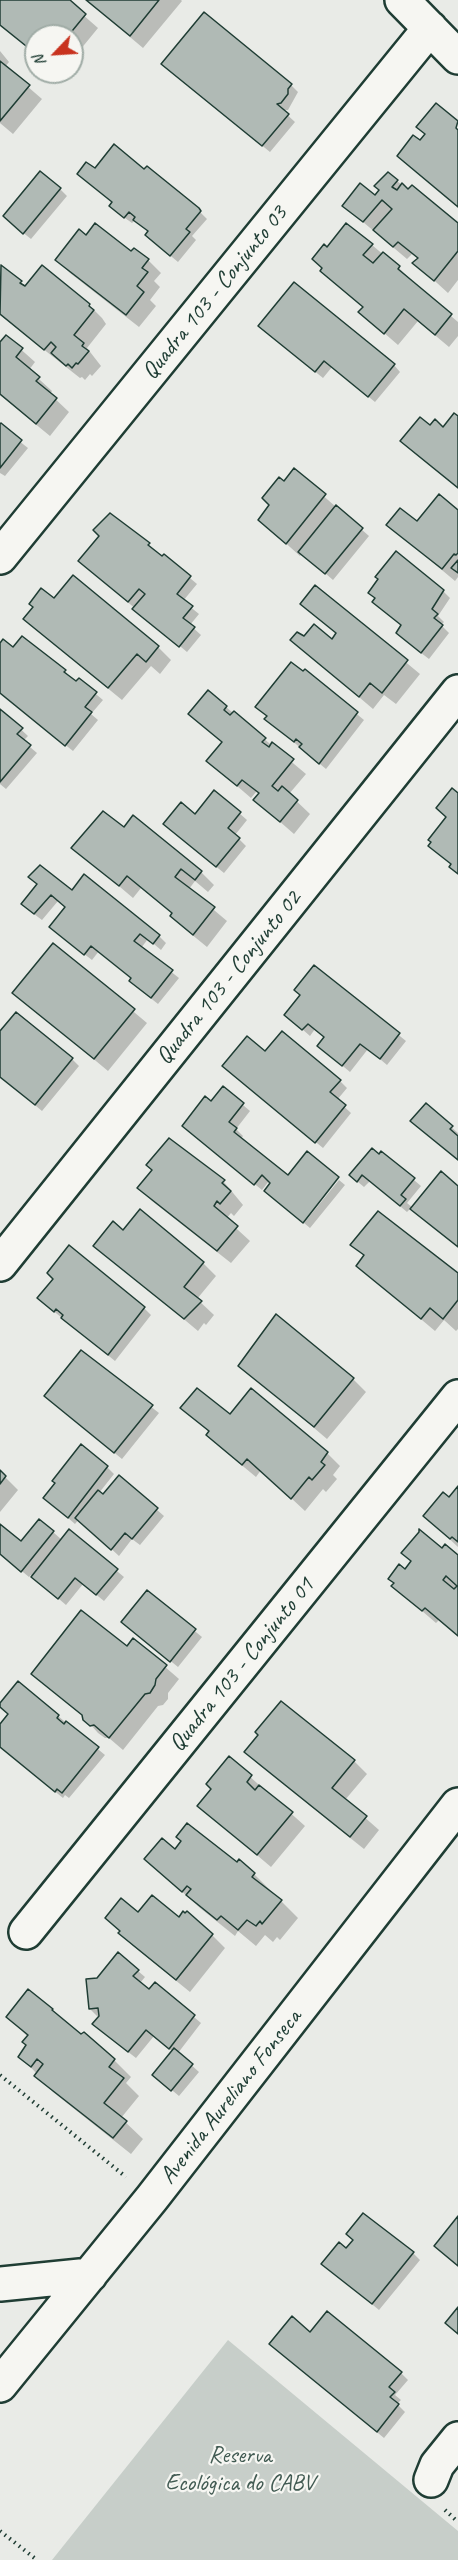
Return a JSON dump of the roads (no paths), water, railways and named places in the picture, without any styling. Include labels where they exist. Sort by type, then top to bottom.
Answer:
[{"type":"street","points":[[402,0],[458,57]]},
{"type":"street","name":"Quadra 103 - Conjunto 03","points":[[0,557],[430,28]]},
{"type":"street","name":"Quadra 103 - Conjunto 02","points":[[0,1264],[458,692]]},
{"type":"street","name":"Quadra 103 - Conjunto 01","points":[[26,1932],[458,1396]]},
{"type":"street","name":"Avenida Aureliano Fonseca","points":[[0,2385],[152,2198],[458,1805]]},
{"type":"street","points":[[0,2284],[90,2275]]},
{"type":"street","points":[[431,2480],[437,2465],[458,2439]]},
{"type":"park label","name":"Reserva Ecológica do CABV","points":[[240,2470]]}]
